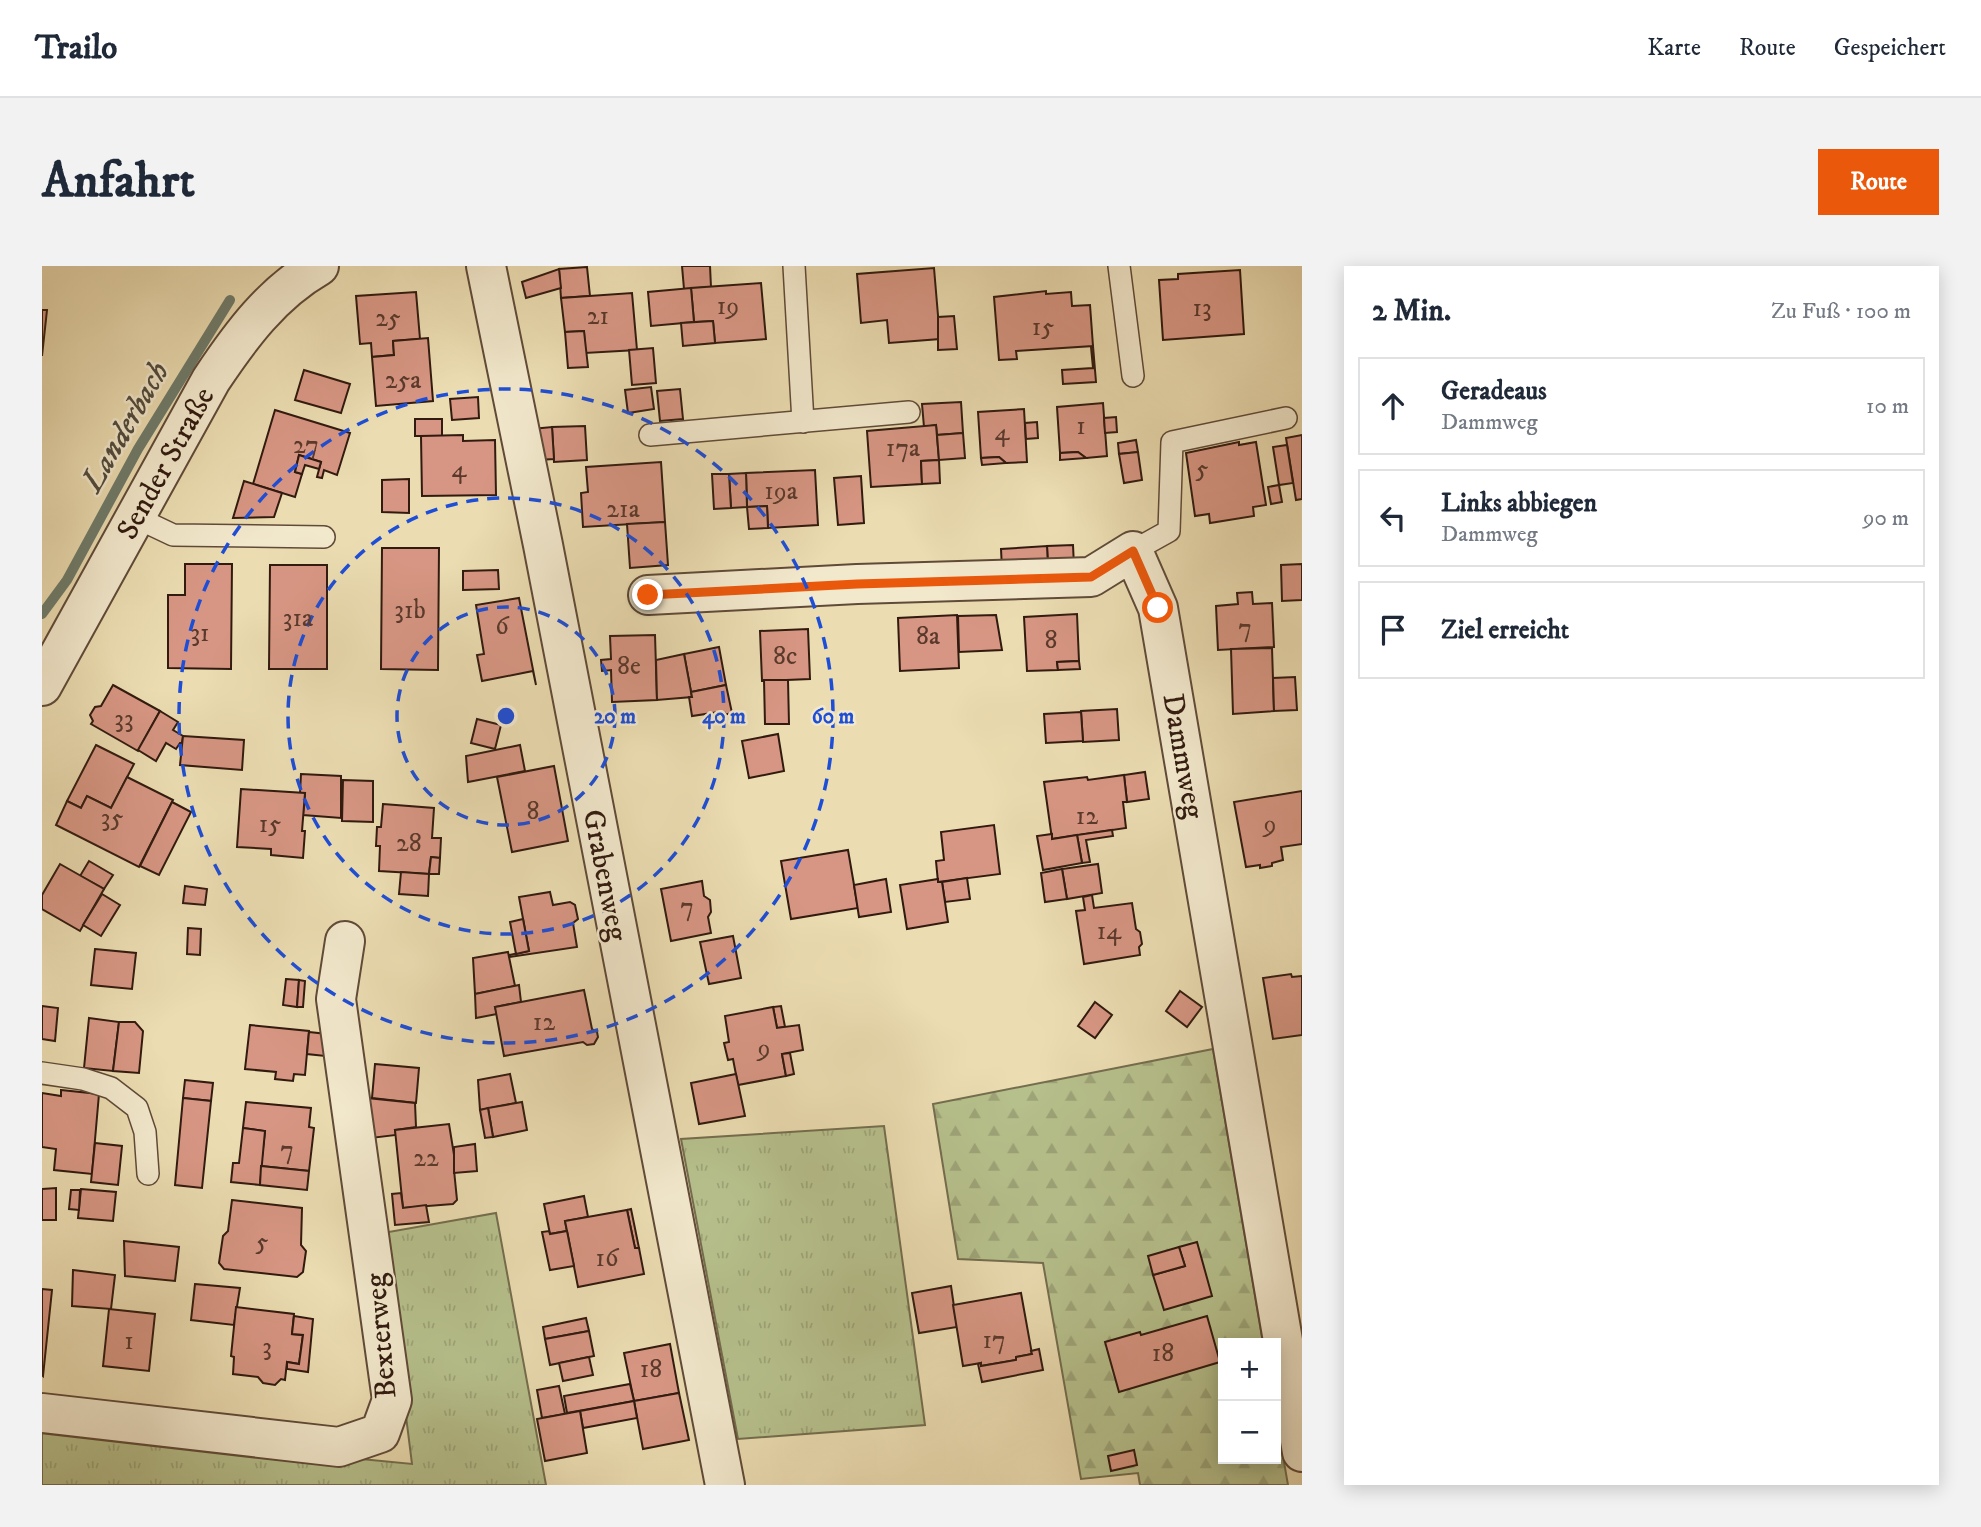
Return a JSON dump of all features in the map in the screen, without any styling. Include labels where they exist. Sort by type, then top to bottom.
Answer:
[{"type":"street","name":"Grabenweg","points":[[486,266],[543,545],[725,1485]]},
{"type":"street","name":"Sender Straße","points":[[42,686],[211,380],[236,342],[272,299],[303,270]]},
{"type":"street","points":[[648,595],[857,584],[1091,577],[1133,551]]},
{"type":"street","name":"Dammweg","points":[[1133,551],[1158,608],[1302,1452]]},
{"type":"street","name":"Bexterweg","points":[[42,1413],[339,1447],[380,1433],[393,1400],[336,999],[345,941]]},
{"type":"lane","points":[[794,266],[803,422]]},
{"type":"lane","points":[[1119,266],[1133,376]]},
{"type":"lane","points":[[650,435],[909,412]]},
{"type":"lane","points":[[1133,551],[1169,531],[1172,442],[1286,418]]},
{"type":"lane","points":[[135,517],[173,535],[324,537]]},
{"type":"lane","points":[[42,1073],[83,1079],[111,1088],[137,1108],[145,1132],[148,1174]]},
{"type":"green space","points":[[1213,1049],[1262,1338],[1218,1338],[1218,1464],[1281,1464],[1281,1445],[1288,1485],[1140,1485],[1138,1473],[1081,1479],[1043,1263],[958,1259],[933,1104]]},
{"type":"green space","points":[[884,1126],[925,1425],[738,1439],[681,1139]]},
{"type":"green space","points":[[496,1213],[546,1485],[42,1485],[42,1428],[412,1464],[383,1233]]},
{"type":"building","points":[[682,266],[710,266],[711,287],[684,289]]},
{"type":"building","points":[[587,267],[590,296],[561,298],[559,269]]},
{"type":"building","points":[[934,268],[940,339],[889,343],[887,320],[861,323],[857,274]]},
{"type":"building","points":[[559,269],[561,288],[526,298],[522,282]]},
{"type":"building","points":[[1240,270],[1244,334],[1163,340],[1159,280],[1178,279],[1178,274]]},
{"type":"building","points":[[761,283],[766,339],[715,343],[713,321],[694,322],[691,288]]},
{"type":"building","points":[[691,288],[694,322],[651,326],[648,292]]},
{"type":"building","points":[[1046,291],[1046,294],[1071,292],[1072,306],[1090,305],[1093,346],[1016,351],[1017,359],[999,360],[994,297]]},
{"type":"building","points":[[416,292],[420,339],[393,341],[394,355],[372,357],[371,343],[360,344],[356,296]]},
{"type":"building","points":[[632,293],[637,350],[585,353],[584,331],[565,332],[561,298]]},
{"type":"building","points":[[42,310],[47,310],[42,356]]},
{"type":"building","points":[[954,316],[957,349],[938,350],[938,317]]},
{"type":"building","points":[[713,321],[715,343],[683,346],[681,323]]},
{"type":"building","points":[[584,331],[588,367],[568,368],[565,332]]},
{"type":"building","points":[[428,338],[433,401],[376,406],[372,357],[394,355],[393,341]]},
{"type":"building","points":[[1093,346],[1096,382],[1063,384],[1062,370],[1093,368]]},
{"type":"building","points":[[653,348],[656,383],[632,385],[629,350]]},
{"type":"building","points":[[304,370],[350,384],[341,413],[295,400]]},
{"type":"building","points":[[651,387],[654,409],[628,413],[625,390]]},
{"type":"building","points":[[680,389],[683,419],[660,421],[657,391]]},
{"type":"building","points":[[478,397],[479,418],[452,420],[450,399]]},
{"type":"building","points":[[961,402],[963,433],[937,435],[936,425],[924,427],[922,404]]},
{"type":"building","points":[[1103,403],[1107,456],[1086,458],[1078,452],[1060,453],[1057,407]]},
{"type":"building","points":[[1024,409],[1027,462],[1006,463],[999,457],[981,458],[978,412]]},
{"type":"building","points":[[275,410],[350,433],[337,475],[324,470],[322,478],[317,477],[321,462],[299,455],[295,472],[302,474],[295,497],[253,484]]},
{"type":"building","points":[[1116,417],[1117,432],[1105,433],[1104,418]]},
{"type":"building","points":[[415,419],[442,419],[442,436],[415,436]]},
{"type":"building","points":[[1037,422],[1038,438],[1026,439],[1025,423]]},
{"type":"building","points":[[936,425],[939,460],[921,461],[922,484],[871,487],[867,431]]},
{"type":"building","points":[[585,426],[587,460],[554,462],[552,427]]},
{"type":"building","points":[[552,427],[554,459],[538,460],[532,429]]},
{"type":"building","points":[[963,433],[965,458],[939,460],[937,435]]},
{"type":"building","points":[[463,435],[463,441],[495,440],[496,495],[422,496],[421,436]]},
{"type":"building","points":[[1302,435],[1302,499],[1296,500],[1286,438]]},
{"type":"building","points":[[1136,440],[1138,452],[1119,454],[1118,443]]},
{"type":"building","points":[[1239,442],[1239,445],[1256,442],[1266,505],[1253,507],[1254,516],[1210,523],[1209,514],[1195,516],[1186,453]]},
{"type":"building","points":[[1287,445],[1293,483],[1279,485],[1273,447]]},
{"type":"building","points":[[1078,452],[1086,458],[1060,460],[1060,453]]},
{"type":"building","points":[[1138,452],[1142,480],[1124,483],[1119,454]]},
{"type":"building","points":[[299,455],[321,462],[319,469],[305,465],[302,474],[295,472]]},
{"type":"building","points":[[999,457],[1006,463],[982,465],[981,458]]},
{"type":"building","points":[[939,460],[940,483],[922,484],[921,461]]},
{"type":"building","points":[[661,462],[665,522],[583,527],[581,493],[588,492],[586,467]]},
{"type":"building","points":[[815,470],[818,525],[768,528],[767,506],[747,507],[746,473]]},
{"type":"building","points":[[746,473],[747,507],[731,508],[729,474]]},
{"type":"building","points":[[712,474],[729,474],[731,508],[714,509]]},
{"type":"building","points":[[861,476],[864,523],[838,525],[834,478]]},
{"type":"building","points":[[409,479],[409,513],[382,512],[382,480]]},
{"type":"building","points":[[244,481],[282,493],[274,517],[233,518]]},
{"type":"building","points":[[1279,485],[1282,502],[1271,504],[1268,487]]},
{"type":"building","points":[[767,506],[768,528],[749,529],[747,507]]},
{"type":"building","points":[[665,522],[668,565],[630,568],[627,524]]},
{"type":"building","points":[[1073,545],[1074,566],[1048,567],[1047,546]]},
{"type":"building","points":[[1047,546],[1048,567],[1002,569],[1001,549]]},
{"type":"building","points":[[382,548],[439,548],[438,670],[381,669]]},
{"type":"building","points":[[185,564],[232,564],[231,669],[168,668],[168,595],[185,595]]},
{"type":"building","points":[[1302,564],[1302,600],[1282,601],[1281,565]]},
{"type":"building","points":[[270,565],[327,565],[327,669],[269,669]]},
{"type":"building","points":[[498,570],[499,589],[463,590],[463,571]]},
{"type":"building","points":[[1252,592],[1253,604],[1272,603],[1274,647],[1218,650],[1216,606],[1238,604],[1237,593]]},
{"type":"building","points":[[519,598],[536,685],[533,671],[482,681],[477,655],[484,654],[476,605]]},
{"type":"building","points":[[1077,614],[1079,661],[1057,662],[1058,670],[1027,671],[1024,617]]},
{"type":"building","points":[[957,615],[959,668],[900,671],[898,618]]},
{"type":"building","points":[[996,615],[1002,650],[959,652],[958,616]]},
{"type":"building","points":[[808,629],[810,679],[762,681],[760,631]]},
{"type":"building","points":[[655,635],[657,700],[612,702],[611,670],[602,671],[601,660],[611,659],[610,636]]},
{"type":"building","points":[[719,647],[726,685],[691,692],[684,654]]},
{"type":"building","points":[[1272,648],[1274,711],[1233,714],[1231,649]]},
{"type":"building","points":[[684,654],[692,697],[657,700],[656,660]]},
{"type":"building","points":[[1079,661],[1080,669],[1058,670],[1057,662]]},
{"type":"building","points":[[1295,677],[1297,710],[1274,711],[1273,678]]},
{"type":"building","points":[[764,680],[788,680],[789,724],[765,724]]},
{"type":"building","points":[[113,685],[160,711],[138,751],[91,724],[93,721],[90,715],[95,707],[101,706]]},
{"type":"building","points":[[726,685],[732,713],[692,716],[689,697],[692,697],[691,692]]},
{"type":"building","points":[[1117,709],[1119,740],[1083,742],[1081,711]]},
{"type":"building","points":[[160,711],[178,722],[173,730],[183,736],[182,743],[176,749],[166,743],[156,761],[138,750]]},
{"type":"building","points":[[1081,712],[1083,741],[1046,743],[1044,714]]},
{"type":"building","points":[[477,719],[501,725],[495,749],[471,743]]},
{"type":"building","points":[[778,734],[784,771],[749,778],[742,741]]},
{"type":"building","points":[[183,736],[244,740],[242,770],[180,765]]},
{"type":"building","points":[[96,745],[134,764],[111,808],[87,796],[81,808],[67,801]]},
{"type":"building","points":[[520,745],[525,771],[468,782],[466,756]]},
{"type":"building","points":[[554,766],[568,841],[512,852],[497,777]]},
{"type":"building","points":[[1145,772],[1149,799],[1127,802],[1124,775]]},
{"type":"building","points":[[301,774],[341,776],[341,818],[303,815],[305,793],[300,793]]},
{"type":"building","points":[[1124,775],[1126,828],[1052,839],[1044,782]]},
{"type":"building","points":[[127,777],[173,800],[139,867],[56,825],[67,801],[81,808],[87,796],[111,808]]},
{"type":"building","points":[[343,780],[373,781],[373,822],[342,821]]},
{"type":"building","points":[[241,789],[305,793],[303,858],[271,855],[271,849],[237,847]]},
{"type":"building","points":[[1302,791],[1302,844],[1281,847],[1283,860],[1272,863],[1272,866],[1246,867],[1234,802]]},
{"type":"building","points":[[172,802],[191,812],[159,875],[140,866]]},
{"type":"building","points":[[383,804],[434,808],[432,838],[441,838],[440,858],[431,857],[429,874],[379,871],[380,846],[376,846],[377,827],[381,827]]},
{"type":"building","points":[[994,825],[1000,874],[938,882],[936,861],[944,860],[941,832]]},
{"type":"building","points":[[1112,830],[1113,836],[1086,840],[1090,862],[1082,863],[1077,835]]},
{"type":"building","points":[[1052,834],[1052,839],[1077,835],[1082,863],[1043,870],[1037,836]]},
{"type":"building","points":[[848,850],[858,908],[791,919],[781,861]]},
{"type":"building","points":[[431,857],[440,858],[439,874],[429,874]]},
{"type":"building","points":[[89,861],[113,875],[104,889],[80,876]]},
{"type":"building","points":[[60,864],[104,889],[80,931],[42,909],[42,895]]},
{"type":"building","points":[[1098,864],[1102,893],[1067,899],[1062,869]]},
{"type":"building","points":[[1062,869],[1067,899],[1045,902],[1041,873]]},
{"type":"building","points":[[401,872],[429,874],[428,896],[399,894]]},
{"type":"building","points":[[967,878],[970,899],[945,902],[942,882]]},
{"type":"building","points":[[886,879],[891,912],[859,917],[854,885]]},
{"type":"building","points":[[938,879],[938,882],[942,882],[948,922],[907,929],[900,885]]},
{"type":"building","points":[[702,881],[704,896],[710,900],[711,912],[708,917],[711,933],[671,941],[661,889]]},
{"type":"building","points":[[185,886],[207,889],[205,905],[183,903]]},
{"type":"building","points":[[550,892],[553,905],[570,902],[575,905],[578,919],[573,923],[577,947],[510,957],[509,955],[529,951],[519,897]]},
{"type":"building","points":[[102,894],[120,905],[101,936],[83,925]]},
{"type":"building","points":[[1092,895],[1094,908],[1132,903],[1136,929],[1140,932],[1142,944],[1139,947],[1140,955],[1084,964],[1076,911],[1085,910],[1083,897]]},
{"type":"building","points":[[523,919],[529,951],[516,954],[510,922]]},
{"type":"building","points":[[188,928],[201,929],[200,955],[187,954]]},
{"type":"building","points":[[733,936],[741,978],[709,984],[700,942]]},
{"type":"building","points":[[95,949],[136,953],[132,989],[91,985]]},
{"type":"building","points":[[508,952],[515,986],[475,994],[473,958]]},
{"type":"building","points":[[1291,974],[1292,977],[1302,976],[1302,1035],[1273,1039],[1263,978]]},
{"type":"building","points":[[286,979],[299,980],[297,1007],[283,1005]]},
{"type":"building","points":[[299,980],[305,981],[303,1007],[297,1007]]},
{"type":"building","points":[[519,985],[521,1002],[495,1007],[497,1014],[476,1018],[475,994]]},
{"type":"building","points":[[584,990],[592,1029],[597,1032],[598,1037],[594,1044],[587,1045],[583,1042],[504,1056],[495,1007]]},
{"type":"building","points":[[1180,991],[1202,1007],[1187,1027],[1166,1011]]},
{"type":"building","points":[[1095,1002],[1112,1015],[1095,1038],[1078,1026]]},
{"type":"building","points":[[42,1006],[58,1008],[55,1041],[42,1039]]},
{"type":"building","points":[[781,1006],[785,1027],[777,1028],[773,1007]]},
{"type":"building","points":[[773,1007],[777,1028],[799,1025],[803,1050],[782,1054],[786,1076],[738,1085],[733,1059],[728,1060],[724,1043],[729,1042],[725,1016]]},
{"type":"building","points":[[89,1018],[119,1022],[113,1071],[84,1068]]},
{"type":"building","points":[[119,1022],[135,1022],[143,1031],[139,1073],[113,1071]]},
{"type":"building","points":[[250,1025],[309,1031],[305,1075],[294,1074],[293,1081],[275,1079],[276,1072],[245,1069]]},
{"type":"building","points":[[309,1032],[327,1034],[325,1056],[307,1054]]},
{"type":"building","points":[[790,1053],[794,1074],[786,1076],[782,1054]]},
{"type":"building","points":[[375,1064],[419,1068],[416,1103],[372,1098]]},
{"type":"building","points":[[510,1074],[516,1103],[480,1110],[478,1080]]},
{"type":"building","points":[[736,1074],[745,1116],[699,1124],[691,1083]]},
{"type":"building","points":[[185,1080],[213,1083],[211,1101],[183,1098]]},
{"type":"building","points":[[61,1090],[99,1094],[92,1174],[54,1170],[56,1149],[42,1147],[42,1093],[61,1096]]},
{"type":"building","points":[[183,1098],[211,1101],[202,1188],[175,1185]]},
{"type":"building","points":[[367,1098],[415,1103],[416,1127],[395,1130],[396,1135],[371,1138]]},
{"type":"building","points":[[246,1102],[311,1108],[309,1127],[314,1128],[309,1171],[261,1166],[265,1131],[243,1128]]},
{"type":"building","points":[[522,1102],[527,1130],[493,1137],[488,1108]]},
{"type":"building","points":[[488,1108],[493,1137],[485,1138],[480,1110]]},
{"type":"building","points":[[449,1124],[456,1167],[457,1200],[453,1204],[403,1208],[395,1130]]},
{"type":"building","points":[[243,1128],[265,1131],[260,1185],[231,1182],[233,1163],[239,1163]]},
{"type":"building","points":[[95,1143],[122,1146],[118,1185],[91,1182]]},
{"type":"building","points":[[475,1144],[477,1171],[454,1173],[454,1147]]},
{"type":"building","points":[[261,1166],[309,1171],[307,1190],[260,1185]]},
{"type":"building","points":[[56,1188],[56,1220],[42,1220],[42,1189]]},
{"type":"building","points":[[81,1189],[116,1192],[113,1221],[78,1218]]},
{"type":"building","points":[[71,1190],[80,1190],[79,1210],[69,1209]]},
{"type":"building","points":[[401,1193],[403,1208],[426,1205],[429,1222],[395,1225],[392,1194]]},
{"type":"building","points":[[584,1196],[588,1217],[565,1221],[567,1231],[550,1234],[544,1204]]},
{"type":"building","points":[[232,1200],[302,1208],[301,1245],[306,1251],[303,1272],[297,1277],[224,1269],[219,1263],[223,1236],[228,1231]]},
{"type":"building","points":[[631,1209],[639,1248],[635,1248],[627,1210]]},
{"type":"building","points":[[627,1210],[644,1274],[578,1287],[565,1221]]},
{"type":"building","points":[[549,1231],[550,1234],[567,1231],[574,1266],[550,1270],[542,1232]]},
{"type":"building","points":[[124,1241],[179,1247],[175,1281],[125,1276]]},
{"type":"building","points":[[1197,1242],[1212,1296],[1164,1310],[1153,1275],[1185,1266],[1179,1247]]},
{"type":"building","points":[[1179,1247],[1185,1266],[1153,1275],[1148,1256]]},
{"type":"building","points":[[73,1270],[115,1275],[111,1309],[72,1306]]},
{"type":"building","points":[[195,1284],[240,1288],[234,1325],[191,1320]]},
{"type":"building","points":[[951,1286],[957,1327],[919,1333],[912,1293]]},
{"type":"building","points":[[42,1289],[52,1290],[43,1376],[42,1375]]},
{"type":"building","points":[[1021,1293],[1032,1354],[1016,1357],[1016,1360],[963,1366],[953,1305]]},
{"type":"building","points":[[236,1307],[294,1314],[292,1334],[303,1335],[299,1364],[287,1362],[285,1380],[281,1379],[275,1385],[263,1383],[258,1377],[233,1374],[234,1357],[231,1356]]},
{"type":"building","points":[[109,1309],[155,1314],[149,1371],[103,1366]]},
{"type":"building","points":[[294,1316],[313,1319],[308,1372],[287,1369],[287,1362],[299,1364],[303,1335],[292,1334]]},
{"type":"building","points":[[1207,1316],[1218,1363],[1119,1392],[1105,1342],[1140,1332],[1141,1335]]},
{"type":"building","points":[[586,1318],[589,1331],[545,1339],[543,1327]]},
{"type":"building","points":[[589,1331],[594,1356],[550,1365],[545,1339]]},
{"type":"building","points":[[670,1344],[679,1393],[634,1401],[624,1353]]},
{"type":"building","points":[[1039,1349],[1043,1370],[982,1382],[978,1364],[981,1363],[981,1366],[1016,1360],[1016,1357],[1032,1354],[1031,1351]]},
{"type":"building","points":[[589,1357],[593,1375],[563,1381],[559,1363]]},
{"type":"building","points":[[630,1384],[634,1401],[567,1413],[564,1396]]},
{"type":"building","points":[[559,1386],[565,1414],[542,1418],[537,1390]]},
{"type":"building","points":[[679,1393],[689,1440],[643,1449],[634,1401]]},
{"type":"building","points":[[634,1401],[637,1418],[583,1428],[580,1411]]},
{"type":"building","points":[[580,1411],[587,1453],[545,1461],[537,1419]]},
{"type":"building","points":[[1134,1450],[1137,1465],[1111,1471],[1108,1456]]},
{"type":"waterway","name":"Landerbach","points":[[42,614],[67,580],[138,449],[230,300]]},
{"type":"route","points":[[648,595],[857,584],[1091,577],[1133,551],[1158,608]]}]
